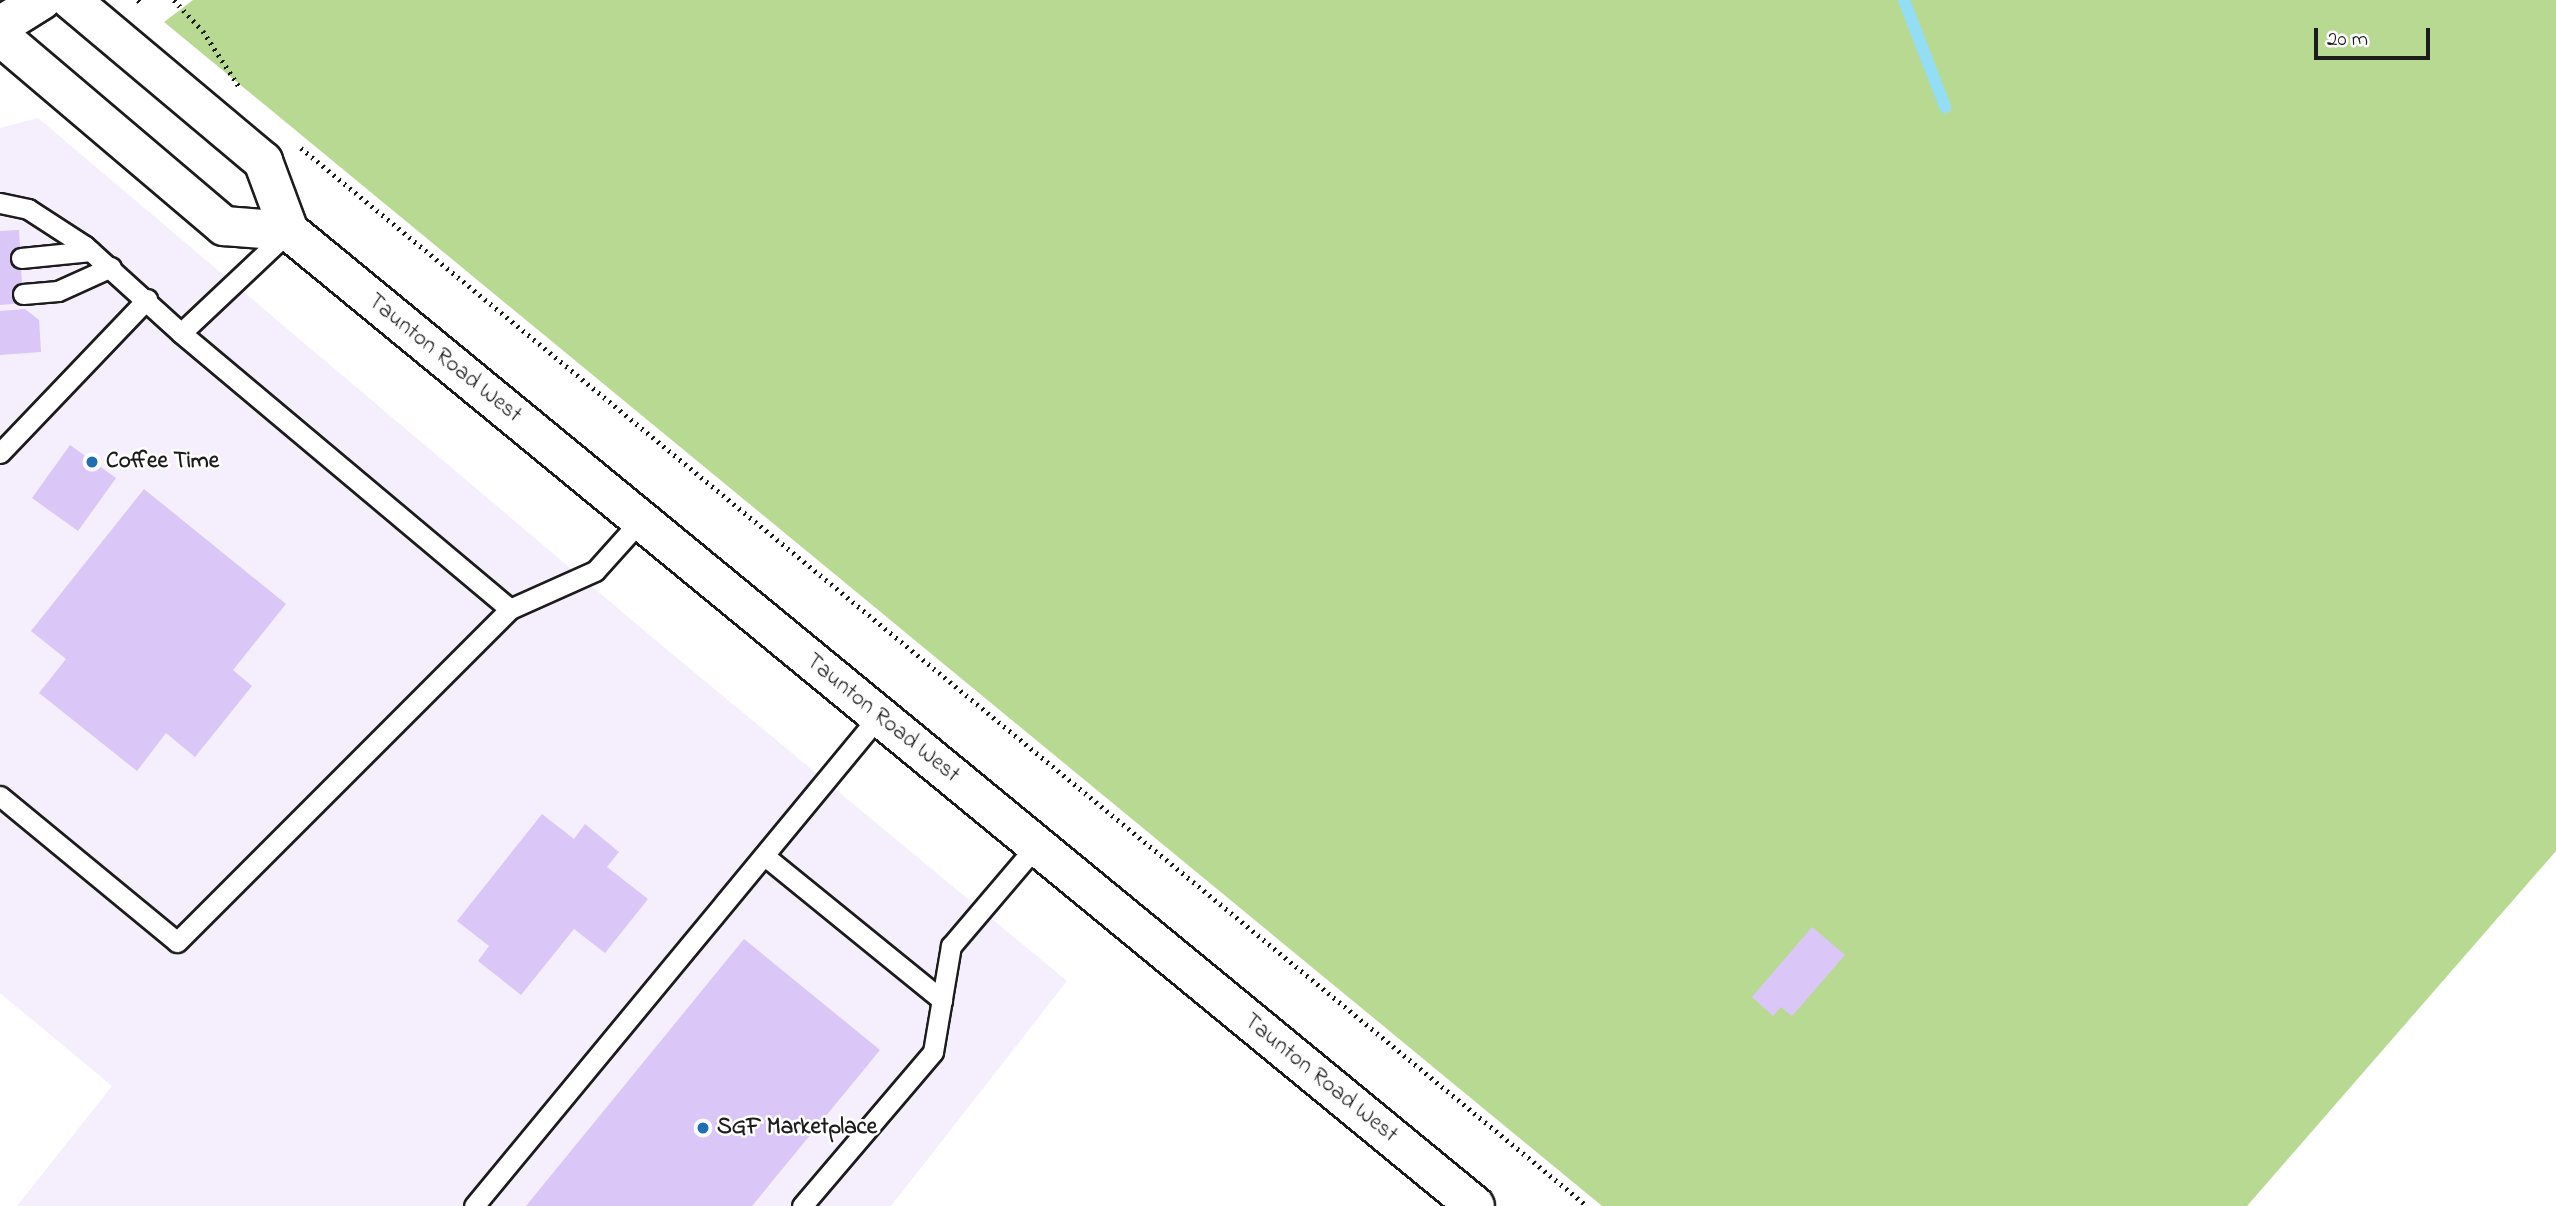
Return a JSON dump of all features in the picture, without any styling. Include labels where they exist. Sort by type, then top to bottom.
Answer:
[{"type":"main road","points":[[0,26],[42,0]]},
{"type":"main road","points":[[0,37],[224,226],[289,231],[263,161],[71,0]]},
{"type":"main road","name":"Taunton Road West","points":[[289,231],[1475,1206]]},
{"type":"lane","points":[[0,203],[28,209],[91,251],[147,299],[181,333],[510,608]]},
{"type":"lane","points":[[181,333],[289,231]]},
{"type":"lane","points":[[21,258],[91,251]]},
{"type":"lane","points":[[23,294],[58,291],[111,267]]},
{"type":"lane","points":[[0,453],[147,299]]},
{"type":"lane","points":[[0,796],[177,942],[510,608],[595,571],[641,520]]},
{"type":"lane","points":[[474,1206],[766,857],[879,716]]},
{"type":"lane","points":[[802,1206],[933,1052],[951,946],[1037,846]]},
{"type":"lane","points":[[766,857],[942,1000]]},
{"type":"path","points":[[174,0],[203,30],[246,97]]},
{"type":"path","points":[[298,146],[1587,1206]]},
{"type":"shaded area","points":[[38,118],[653,638],[1067,981],[891,1206],[17,1206],[112,1086],[0,993],[0,128]]},
{"type":"green space","points":[[193,0],[2556,0],[2556,851],[2247,1206],[1602,1206],[164,22]]},
{"type":"building","points":[[19,230],[23,303],[0,305],[0,231]]},
{"type":"building","points":[[25,309],[39,320],[41,352],[0,355],[0,311]]},
{"type":"building","points":[[70,445],[116,478],[78,531],[32,498]]},
{"type":"building","points":[[144,489],[286,604],[233,670],[252,686],[195,757],[166,733],[137,771],[39,693],[66,659],[31,631]]},
{"type":"building","points":[[542,814],[574,839],[585,824],[619,852],[607,867],[648,899],[605,953],[574,929],[521,995],[478,961],[489,946],[457,921]]},
{"type":"building","points":[[1812,927],[1845,955],[1792,1016],[1781,1007],[1773,1016],[1752,997]]},
{"type":"building","name":"SGF Marketplace","points":[[744,939],[880,1050],[752,1206],[526,1206]]},
{"type":"waterway","points":[[1904,0],[1945,107]]},
{"type":"place","name":"Coffee Time","points":[[92,462]]},
{"type":"place","name":"SGF Marketplace","points":[[703,1128]]}]
